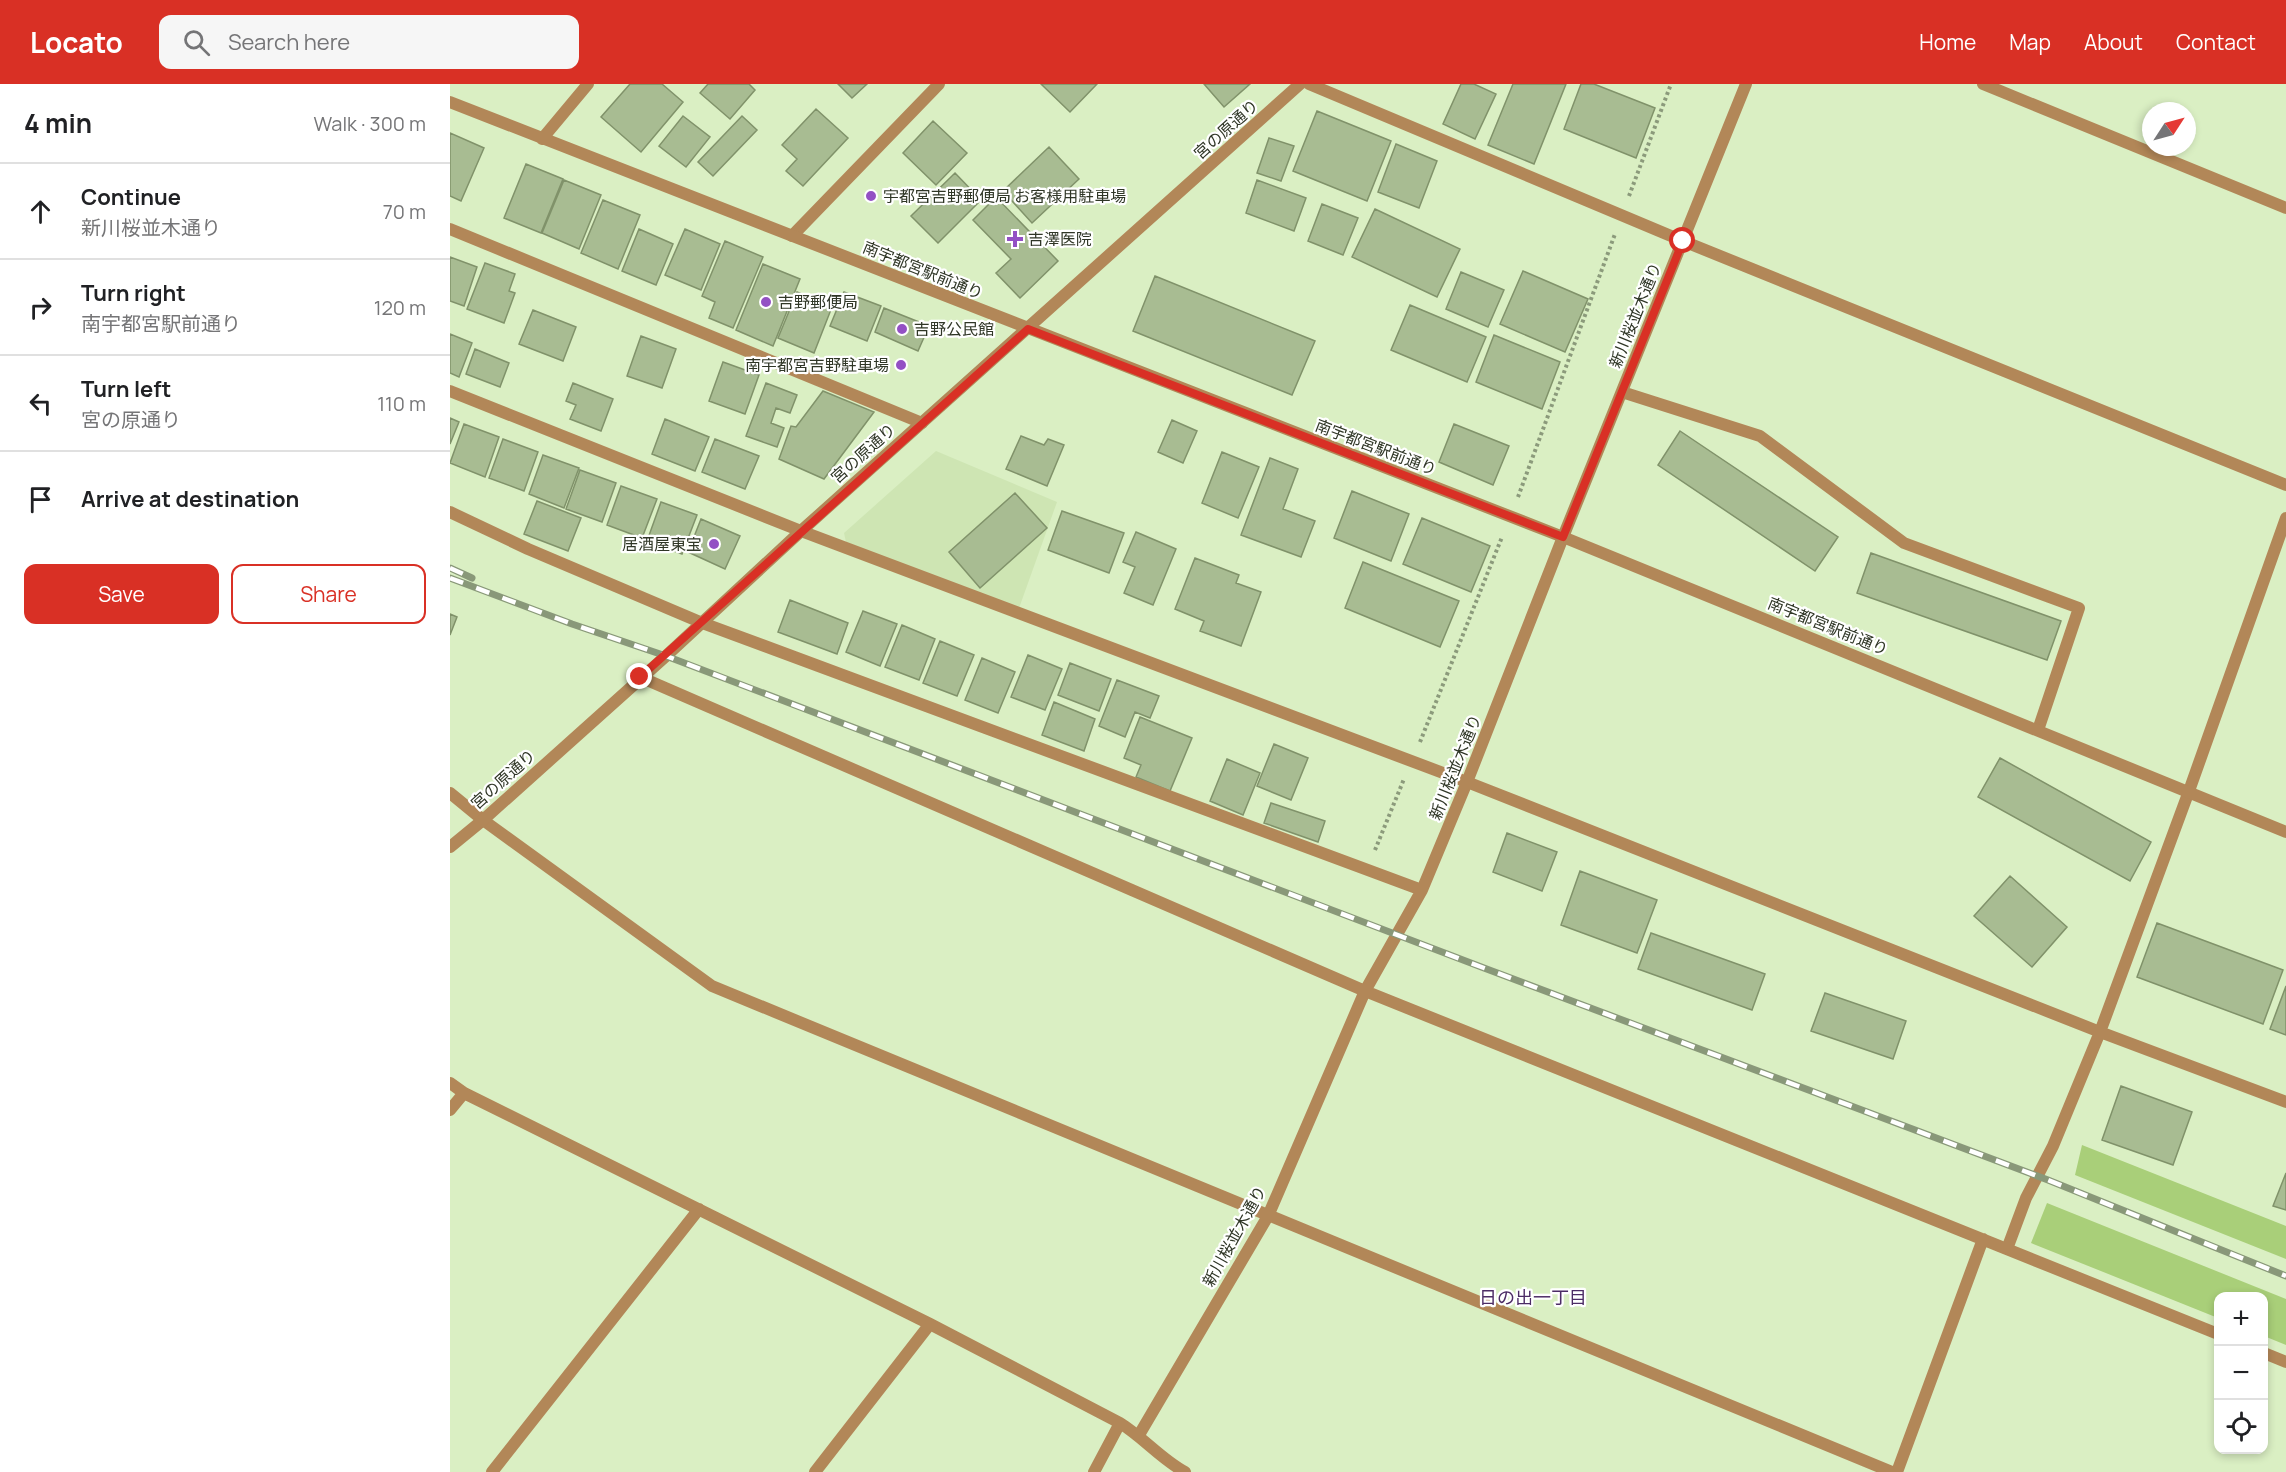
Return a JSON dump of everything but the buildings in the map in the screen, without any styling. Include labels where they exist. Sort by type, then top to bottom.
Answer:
[{"type":"street","points":[[542,139],[588,84]]},
{"type":"street","points":[[792,236],[939,84]]},
{"type":"street","name":"宮の原通り","points":[[450,847],[666,656],[700,622],[1300,84]]},
{"type":"street","points":[[1309,84],[1683,241],[2286,485]]},
{"type":"street","name":"新川桜並木通り","points":[[1139,1435],[1268,1216],[1365,991],[1422,890],[1746,84]]},
{"type":"street","points":[[1983,84],[2286,208]]},
{"type":"street","name":"南宇都宮駅前通り","points":[[450,102],[1563,537],[2286,832]]},
{"type":"street","points":[[450,229],[922,423]]},
{"type":"street","points":[[450,391],[801,531],[1467,782],[2100,1032],[2286,1102]]},
{"type":"street","points":[[1622,392],[1760,436],[1904,543],[2079,608],[2038,729]]},
{"type":"street","points":[[450,512],[528,549],[700,622],[1422,890]]},
{"type":"street","points":[[2007,1249],[2026,1198],[2053,1146],[2100,1032],[2286,518]]},
{"type":"street","points":[[640,677],[1365,991],[2214,1332]]},
{"type":"street","points":[[450,793],[483,820],[712,986],[1894,1472],[1983,1239]]},
{"type":"street","points":[[450,1083],[464,1093],[930,1324],[1120,1423],[1139,1435],[1172,1465],[1185,1472]]},
{"type":"street","points":[[450,1110],[464,1093]]},
{"type":"street","points":[[492,1472],[699,1209]]},
{"type":"street","points":[[815,1472],[930,1324]]},
{"type":"street","points":[[2268,1355],[2286,1362]]},
{"type":"street","points":[[1094,1472],[1120,1423]]},
{"type":"path","points":[[1367,870],[1510,517],[1671,84]]},
{"type":"shaded area","points":[[936,451],[1057,502],[1018,611],[846,542],[844,533]]},
{"type":"green space","points":[[2082,1145],[2286,1226],[2286,1259],[2075,1175]]},
{"type":"green space","points":[[2047,1203],[2286,1299],[2286,1345],[2268,1338],[2268,1292],[2214,1292],[2214,1316],[2031,1243]]},
{"type":"railway","points":[[450,568],[472,578]]},
{"type":"railway","points":[[450,578],[572,624],[666,656],[2048,1180],[2286,1276]]},
{"type":"place","name":"宇都宮吉野郵便局 お客様用駐車場","points":[[871,196]]},
{"type":"place","name":"吉澤医院","points":[[1015,239]]},
{"type":"place","name":"吉野郵便局","points":[[766,302]]},
{"type":"place","name":"吉野公民館","points":[[902,329]]},
{"type":"place","name":"南宇都宮吉野駐車場","points":[[901,365]]},
{"type":"place","name":"居酒屋東宝","points":[[714,544]]},
{"type":"district","name":"日の出一丁目","points":[[1533,1298]]},
{"type":"route","points":[[640,677],[1028,329],[1563,537],[1683,241]]}]
